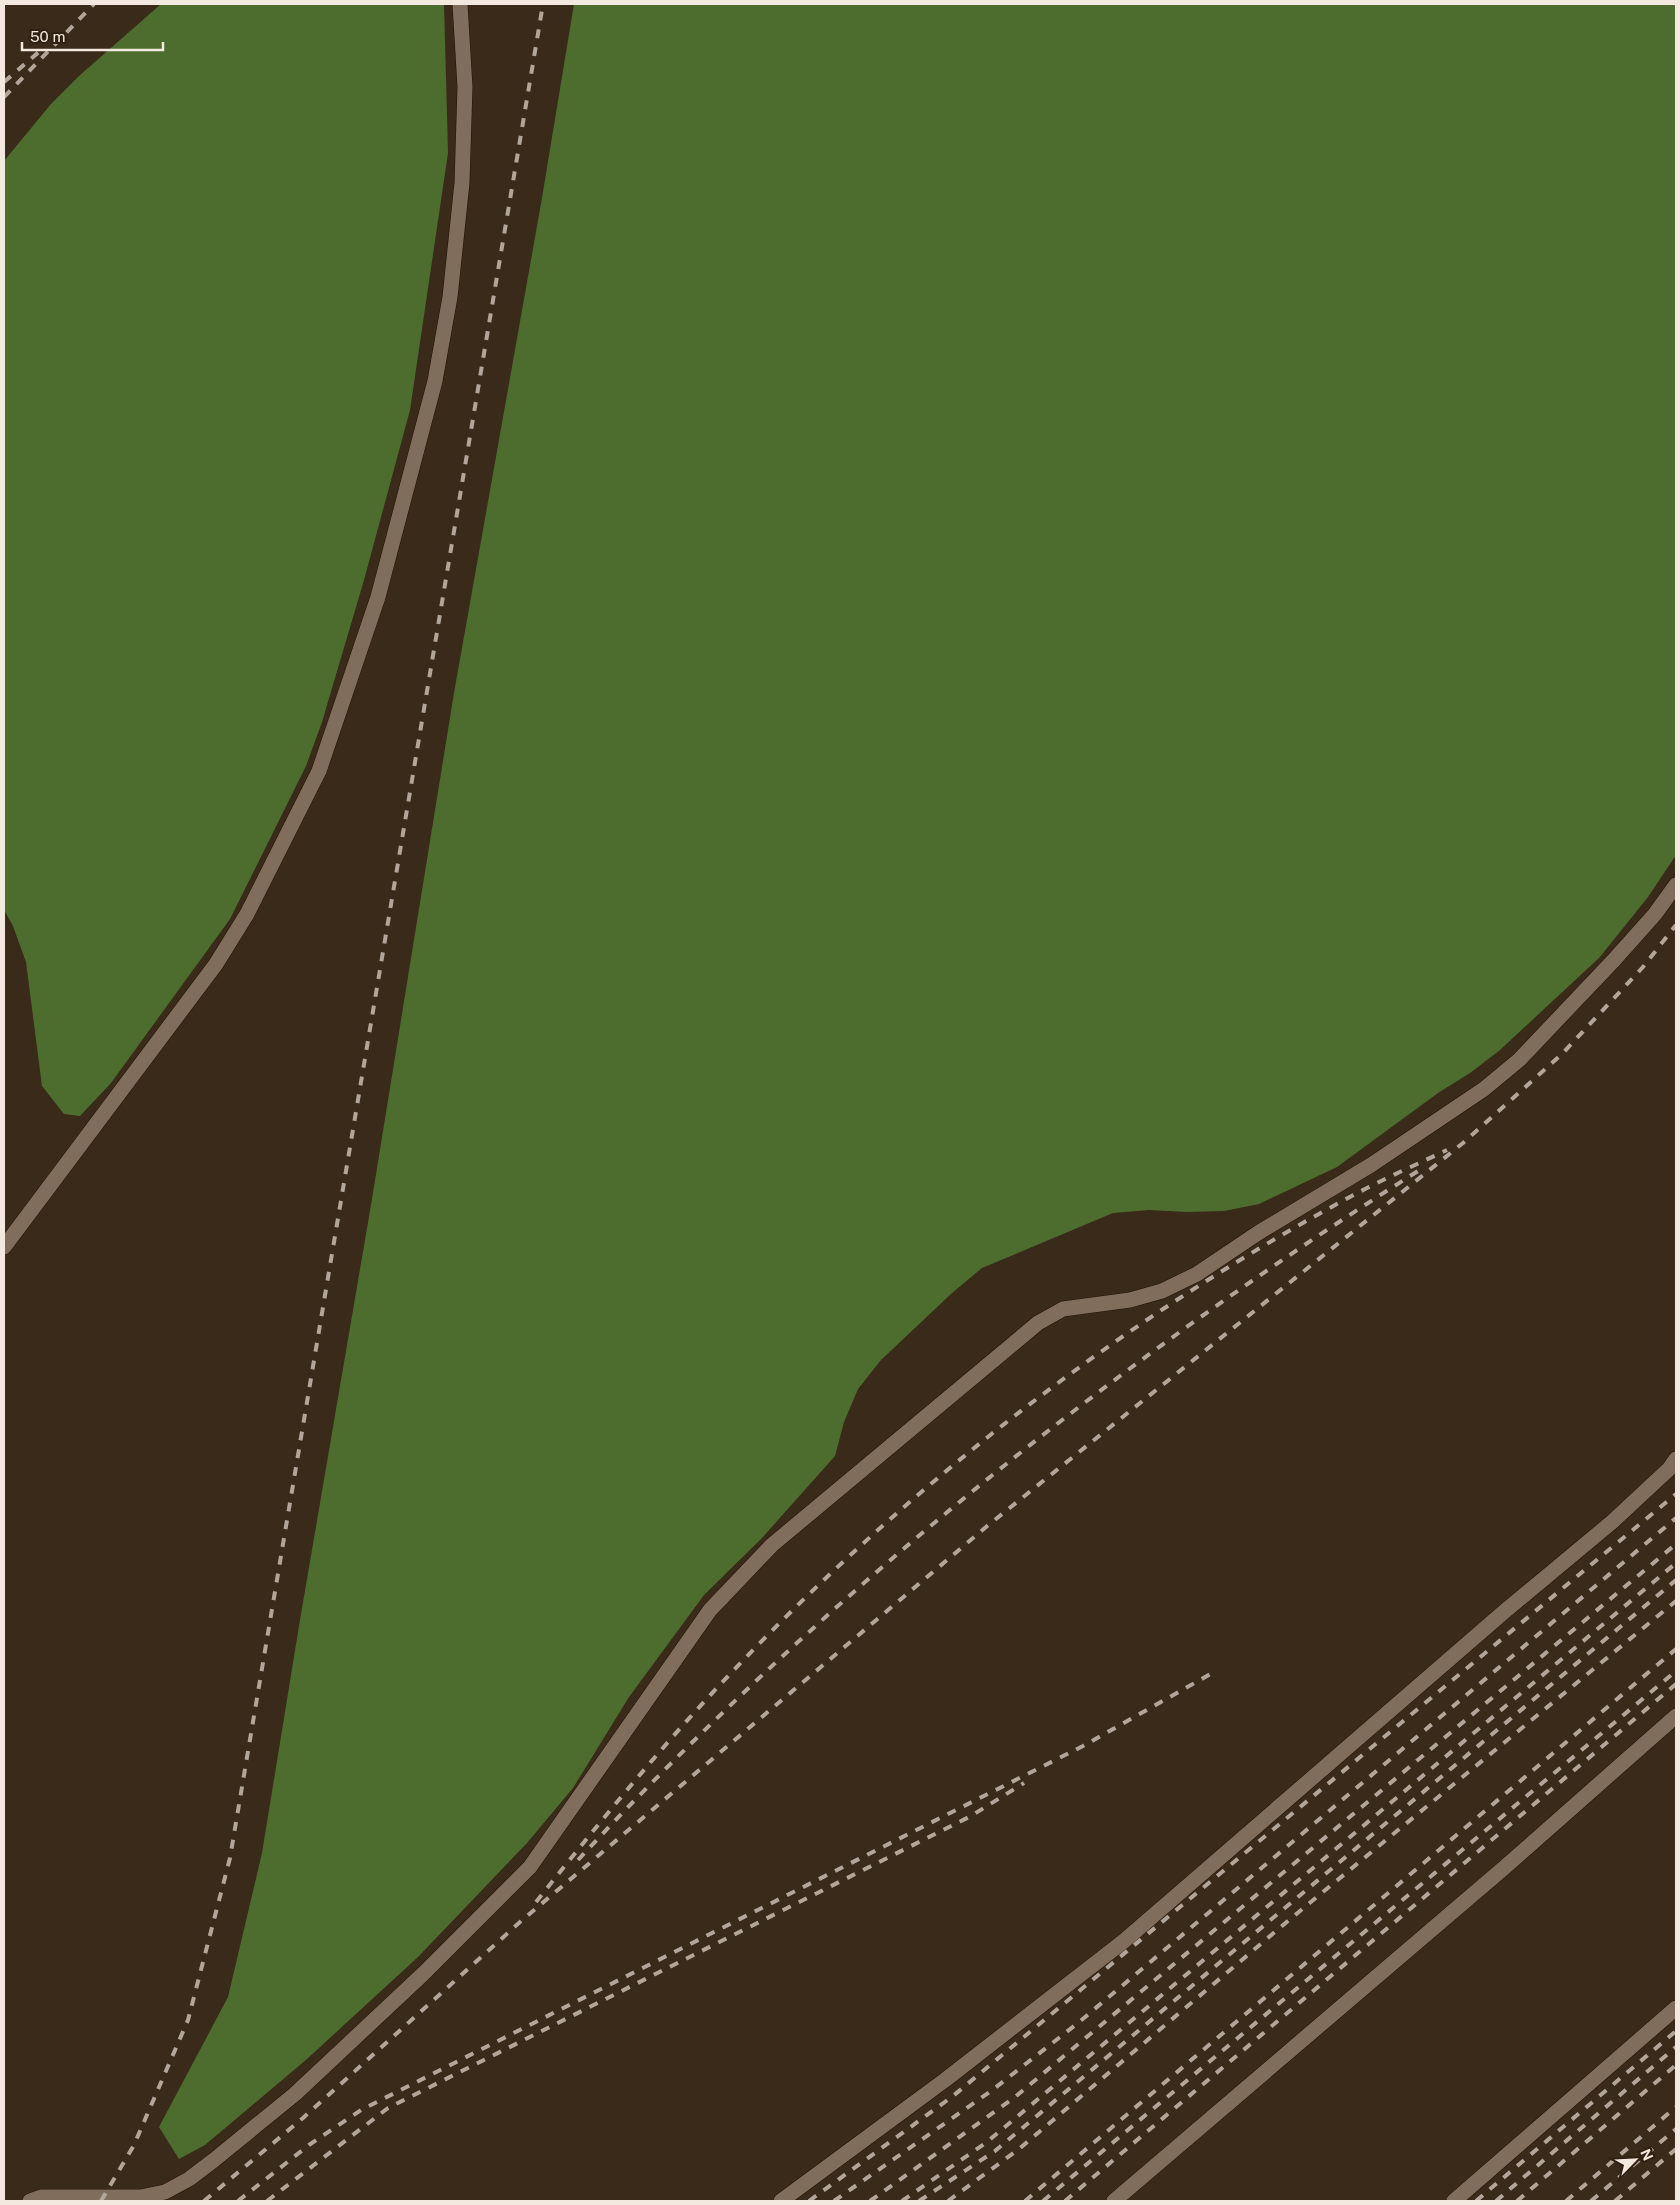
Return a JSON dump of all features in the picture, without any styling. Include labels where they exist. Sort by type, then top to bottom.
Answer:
[{"type":"lane","points":[[4,1247],[216,964],[247,914],[319,771],[378,596],[437,372],[450,297],[462,183],[465,87],[460,4]]},
{"type":"lane","points":[[30,2201],[42,2197],[140,2197],[165,2192],[189,2179],[214,2160],[295,2094],[423,1974],[530,1867],[710,1610],[772,1545],[1038,1323],[1063,1309],[1130,1300],[1162,1292],[1197,1274],[1258,1233],[1372,1165],[1484,1090],[1519,1060],[1614,960],[1655,914],[1676,884]]},
{"type":"lane","points":[[781,2201],[945,2080],[1124,1941],[1497,1618],[1612,1522],[1669,1469],[1676,1459]]},
{"type":"lane","points":[[1114,2201],[1505,1867],[1676,1716]]},
{"type":"lane","points":[[1454,2201],[1676,2008]]},
{"type":"green space","points":[[161,4],[444,4],[448,153],[410,410],[364,580],[322,722],[306,766],[230,919],[111,1083],[80,1116],[64,1114],[42,1086],[26,962],[13,926],[4,910],[4,161],[51,104],[79,76]]},
{"type":"green space","points":[[574,4],[1676,4],[1676,855],[1648,897],[1599,958],[1500,1050],[1337,1167],[1259,1204],[1224,1211],[1149,1210],[1113,1213],[982,1268],[952,1293],[881,1360],[858,1389],[844,1422],[835,1456],[761,1539],[704,1595],[629,1697],[573,1788],[527,1843],[418,1957],[307,2059],[205,2145],[179,2159],[159,2127],[228,1997],[262,1853],[372,1199],[454,693],[542,198]]},
{"type":"railway","points":[[4,97],[94,4]]},
{"type":"railway","points":[[101,2201],[134,2145],[188,2020],[230,1858],[543,4]]},
{"type":"railway","points":[[4,82],[40,51]]},
{"type":"railway","points":[[204,2201],[303,2118],[520,1922],[986,1527],[1463,1143],[1562,1054],[1643,967],[1676,925]]},
{"type":"railway","points":[[536,1902],[652,1760],[766,1637],[843,1562],[923,1491],[1006,1422],[1093,1358],[1182,1297],[1272,1241],[1365,1189],[1447,1150]]},
{"type":"railway","points":[[578,1860],[672,1762],[770,1668],[871,1577],[976,1488],[1083,1404],[1193,1323],[1305,1245],[1418,1171]]},
{"type":"railway","points":[[809,2201],[953,2096],[1676,1494]]},
{"type":"railway","points":[[834,2201],[991,2091],[1078,2023],[1676,1518]]},
{"type":"railway","points":[[870,2201],[1015,2097],[1676,1544]]},
{"type":"railway","points":[[902,2201],[987,2142],[1676,1563]]},
{"type":"railway","points":[[919,2201],[995,2151],[1676,1580]]},
{"type":"railway","points":[[948,2201],[1019,2149],[1289,1920],[1676,1601]]},
{"type":"railway","points":[[1025,2201],[1676,1649]]},
{"type":"railway","points":[[1043,2201],[1676,1671]]},
{"type":"railway","points":[[238,2201],[309,2145],[361,2110],[1083,1746],[1214,1672]]},
{"type":"railway","points":[[1065,2201],[1676,1684]]},
{"type":"railway","points":[[267,2201],[388,2108],[971,1816],[1024,1783]]},
{"type":"railway","points":[[1476,2201],[1676,2031]]},
{"type":"railway","points":[[1496,2201],[1676,2047]]},
{"type":"railway","points":[[1517,2201],[1676,2065]]},
{"type":"railway","points":[[1566,2201],[1676,2107]]},
{"type":"railway","points":[[1591,2201],[1676,2129]]},
{"type":"railway","points":[[1615,2201],[1676,2149]]}]
